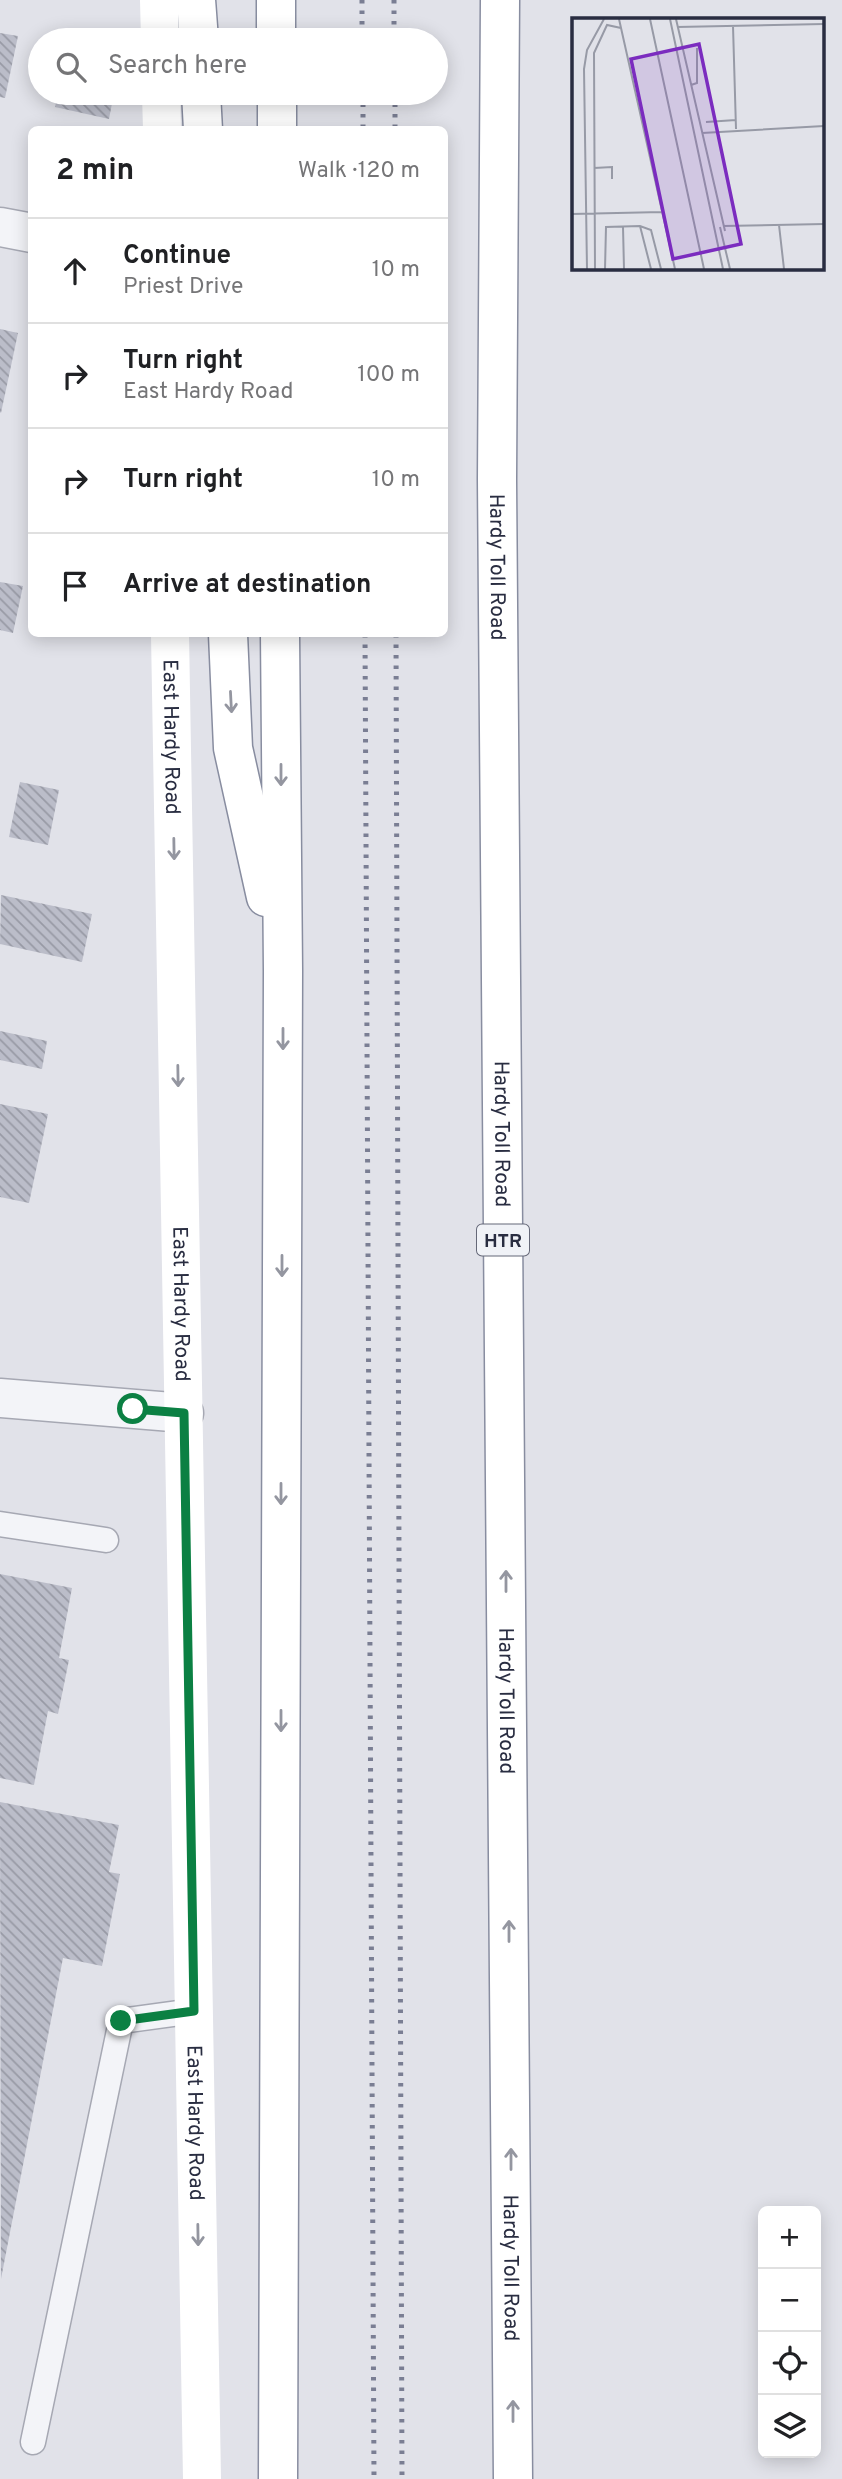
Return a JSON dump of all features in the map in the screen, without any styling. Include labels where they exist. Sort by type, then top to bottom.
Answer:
[{"type":"main road","points":[[159,0],[160,28]]},
{"type":"main road","points":[[197,0],[198,28]]},
{"type":"main road","points":[[276,0],[276,28]]},
{"type":"main road","name":"Hardy Toll Road","points":[[500,0],[497,480],[513,2479]]},
{"type":"main road","points":[[161,105],[162,126]]},
{"type":"main road","points":[[202,105],[203,126]]},
{"type":"main road","points":[[276,105],[277,126]]},
{"type":"main road","name":"East Hardy Road","points":[[170,637],[202,2479]]},
{"type":"main road","points":[[228,637],[233,748],[283,971]]},
{"type":"main road","points":[[278,2479],[283,971],[280,637]]},
{"type":"street","points":[[0,226],[28,232]]},
{"type":"street","points":[[0,1398],[184,1413]]},
{"type":"lane","points":[[0,1524],[106,1540]]},
{"type":"lane","points":[[33,2442],[121,2021],[194,2011]]},
{"type":"building","points":[[0,33],[18,36],[5,98],[0,97]]},
{"type":"building","points":[[55,105],[112,105],[109,119]]},
{"type":"building","points":[[0,329],[18,333],[1,413],[0,412]]},
{"type":"building","points":[[0,582],[23,586],[13,633],[0,630]]},
{"type":"building","points":[[20,782],[59,790],[48,845],[9,837]]},
{"type":"building","points":[[1,895],[92,914],[82,962],[0,944]]},
{"type":"building","points":[[0,1031],[47,1041],[42,1069],[0,1060]]},
{"type":"building","points":[[0,1104],[48,1114],[29,1203],[0,1197]]},
{"type":"building","points":[[0,1574],[72,1588],[59,1658],[69,1660],[58,1714],[48,1711],[34,1785],[0,1778]]},
{"type":"building","points":[[0,1802],[119,1825],[109,1872],[120,1874],[102,1966],[63,1958],[1,2279]]},
{"type":"railway","points":[[362,0],[362,28]]},
{"type":"railway","points":[[394,0],[394,28]]},
{"type":"railway","points":[[363,105],[363,126]]},
{"type":"railway","points":[[395,105],[395,126]]},
{"type":"railway","points":[[365,637],[374,2479]]},
{"type":"railway","points":[[396,637],[402,2479]]},
{"type":"route","points":[[121,2021],[194,2011],[184,1413],[133,1409]]}]
